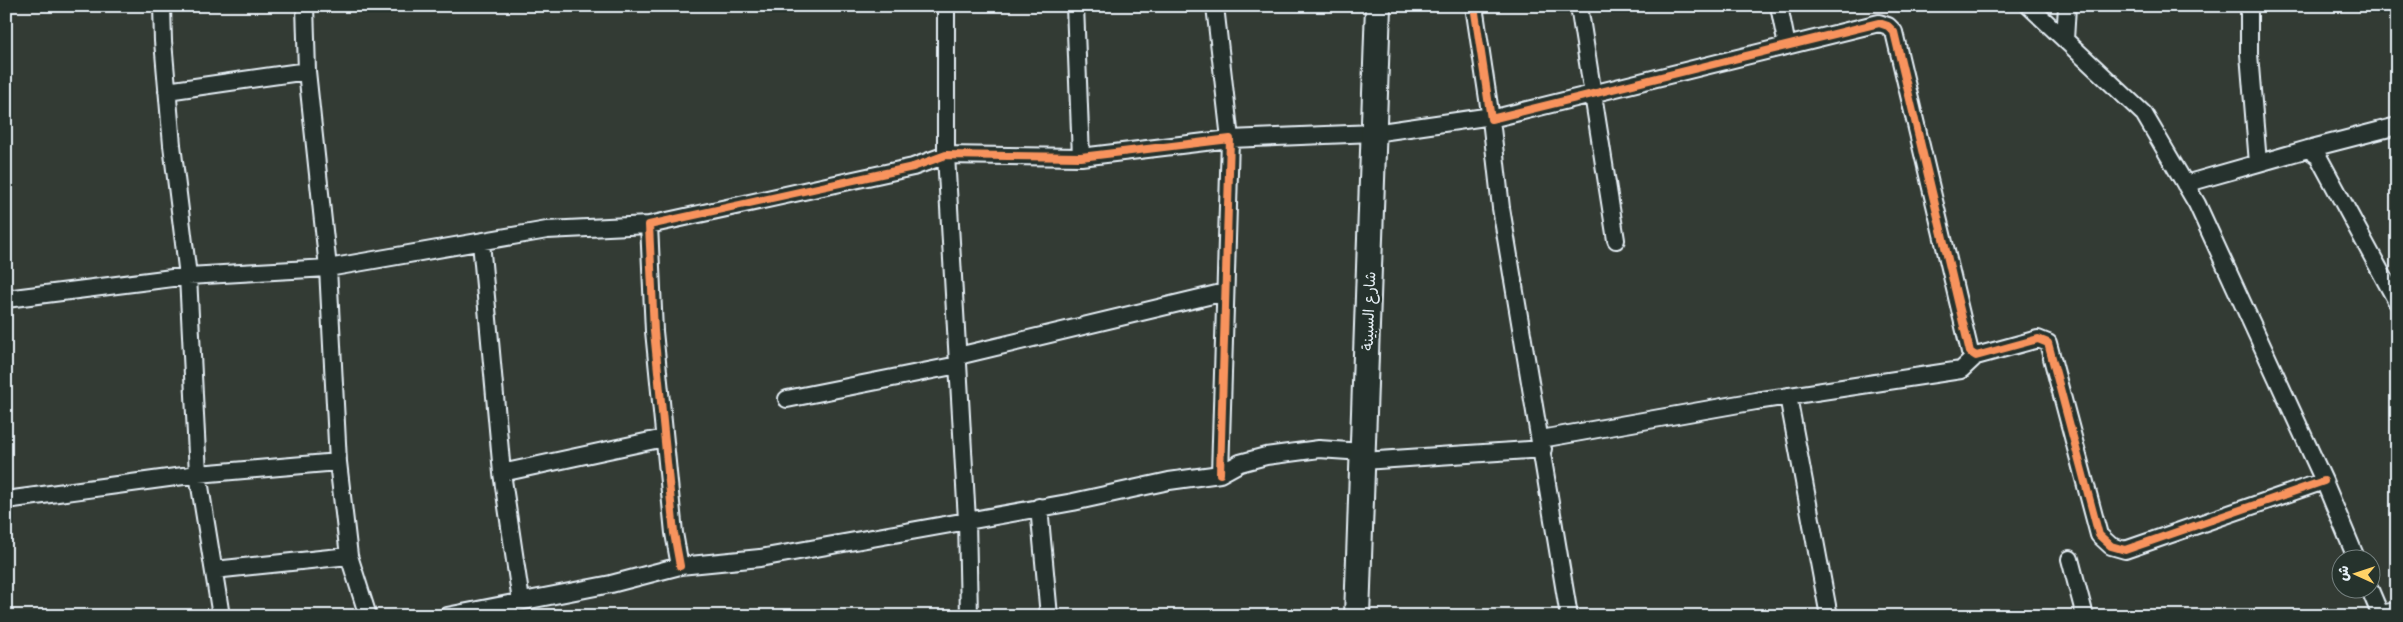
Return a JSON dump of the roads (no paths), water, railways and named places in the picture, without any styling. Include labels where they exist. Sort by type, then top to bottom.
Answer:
[{"type":"main road","name":"شارع السبينة","points":[[1357,616],[1378,6]]},
{"type":"street","points":[[162,6],[167,91],[188,276],[198,474],[221,616]]},
{"type":"street","points":[[305,6],[307,70],[328,268],[338,462],[349,556],[368,616]]},
{"type":"street","points":[[946,6],[946,155],[967,520],[969,616]]},
{"type":"street","points":[[1075,6],[1081,157]]},
{"type":"street","points":[[1215,6],[1230,139],[1220,474]]},
{"type":"street","points":[[1474,6],[1501,208],[1542,444],[1569,616]]},
{"type":"street","points":[[1579,6],[1616,240]]},
{"type":"street","points":[[1779,6],[1787,46]]},
{"type":"street","points":[[2029,6],[2144,114],[2197,204],[2324,481],[2353,550]]},
{"type":"street","points":[[2065,40],[2067,6]]},
{"type":"street","points":[[2249,6],[2249,54],[2258,163]]},
{"type":"street","points":[[6,299],[188,276],[328,268],[547,230],[649,225],[913,167],[946,155],[1081,157],[1230,139],[1374,133],[1485,117],[1490,119],[1594,92],[1879,24],[1888,26],[1894,32],[1970,352],[1976,356]]},
{"type":"street","points":[[167,91],[307,70]]},
{"type":"street","points":[[2185,184],[2397,126]]},
{"type":"street","points":[[2308,149],[2318,156],[2397,302]]},
{"type":"street","points":[[649,225],[654,331],[674,533],[680,566]]},
{"type":"street","points":[[481,242],[502,473],[521,601]]},
{"type":"street","points":[[787,399],[958,361],[1225,292]]},
{"type":"street","points":[[447,616],[611,584],[680,566],[760,558],[1039,508],[1169,481],[1220,474],[1240,463],[1266,456],[1319,449],[1363,456],[1542,444],[1788,396],[1961,370],[1976,356],[2038,339],[2048,342],[2099,535],[2112,546],[2125,550],[2324,481]]},
{"type":"street","points":[[1788,396],[1829,616]]},
{"type":"street","points":[[502,473],[664,438]]},
{"type":"street","points":[[6,500],[198,474],[338,462]]},
{"type":"street","points":[[1039,508],[1049,616]]},
{"type":"street","points":[[214,570],[349,556]]},
{"type":"street","points":[[2070,559],[2085,616]]},
{"type":"street","points":[[2374,600],[2380,615],[2397,611]]}]
